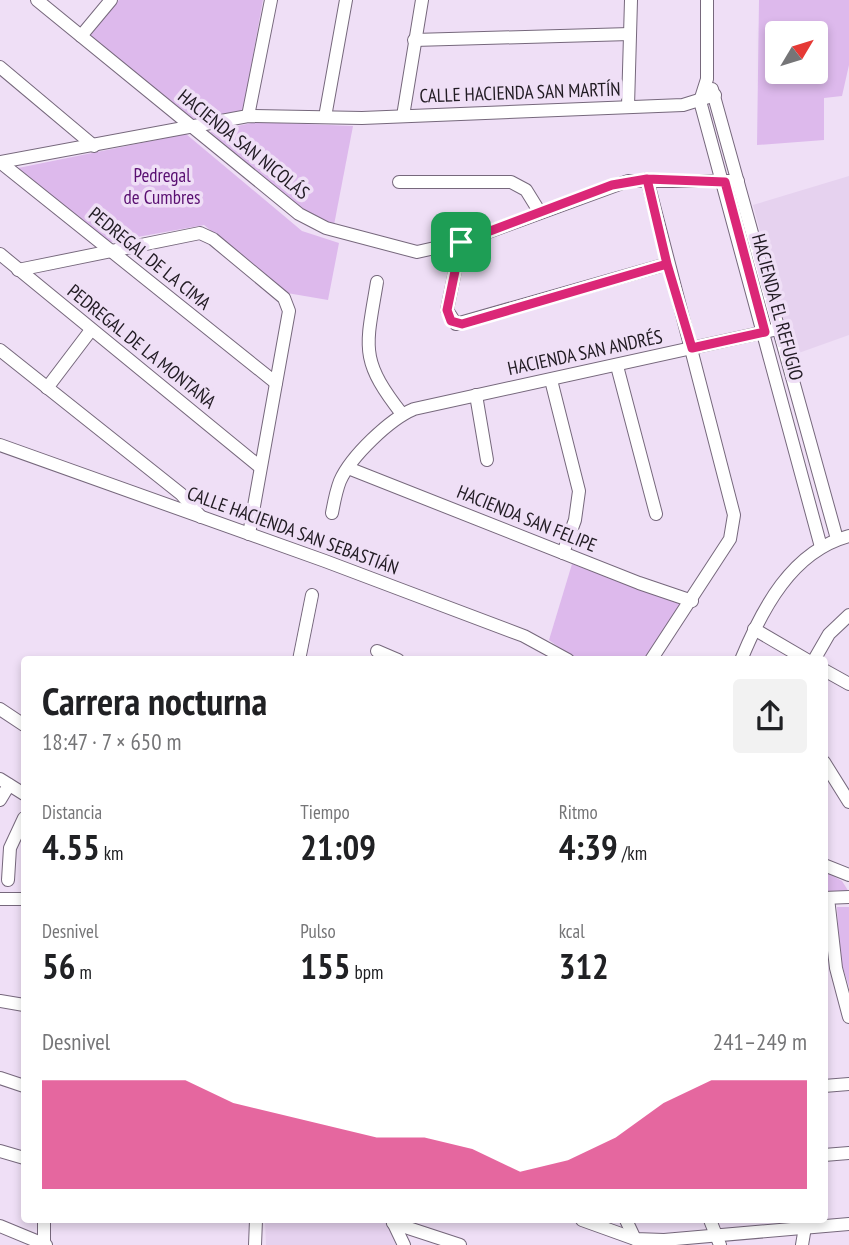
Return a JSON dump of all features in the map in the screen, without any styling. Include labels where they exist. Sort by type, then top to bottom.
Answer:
[{"type":"street","name":"HACIENDA SAN NICOLÁS","points":[[37,0],[290,208],[326,228],[410,251],[425,251],[461,242],[612,185],[647,179],[731,182]]},
{"type":"street","points":[[81,36],[111,0]]},
{"type":"street","points":[[248,116],[271,0]]},
{"type":"street","points":[[325,117],[346,0]]},
{"type":"street","points":[[403,116],[422,0]]},
{"type":"street","points":[[628,106],[631,0]]},
{"type":"street","name":"HACIENDA EL REFUGIO","points":[[707,0],[707,79],[700,101],[731,182]]},
{"type":"street","points":[[414,40],[630,34]]},
{"type":"street","points":[[0,67],[94,146]]},
{"type":"street","name":"HACIENDA EL REFUGIO","points":[[707,79],[715,95],[731,182],[771,330],[821,547]]},
{"type":"street","name":"CALLE HACIENDA SAN MARTÍN","points":[[0,162],[248,116],[403,116],[683,105],[715,95]]},
{"type":"street","name":"PEDREGAL DE LA CIMA","points":[[0,162],[276,383]]},
{"type":"street","points":[[647,179],[734,515],[730,539],[654,656]]},
{"type":"street","points":[[398,182],[511,182],[526,190],[538,211]]},
{"type":"street","points":[[18,270],[193,233],[206,235],[278,292],[288,304],[249,534]]},
{"type":"street","points":[[461,242],[447,310],[456,324],[667,264]]},
{"type":"street","name":"PEDREGAL DE LA MONTAÑA","points":[[0,254],[260,467]]},
{"type":"street","points":[[332,513],[341,479],[348,468],[402,414],[380,386],[368,359],[368,340],[377,282]]},
{"type":"street","points":[[47,388],[91,330]]},
{"type":"street","name":"HACIENDA EL REFUGIO","points":[[771,330],[843,538]]},
{"type":"street","name":"HACIENDA SAN ANDRÉS","points":[[402,414],[475,395],[617,366],[771,330]]},
{"type":"street","points":[[0,350],[181,494],[202,518]]},
{"type":"street","points":[[617,366],[656,514]]},
{"type":"street","points":[[551,380],[579,491],[575,520],[563,553]]},
{"type":"street","points":[[475,395],[487,460]]},
{"type":"street","name":"CALLE HACIENDA SAN SEBASTIÁN","points":[[0,445],[524,636],[561,656]]},
{"type":"street","name":"HACIENDA SAN FELIPE","points":[[348,468],[692,601]]},
{"type":"street","points":[[743,656],[754,629],[787,578],[821,547],[843,538]]},
{"type":"street","points":[[300,656],[312,595]]},
{"type":"street","points":[[816,656],[829,634],[849,615]]},
{"type":"street","points":[[754,629],[800,656]]},
{"type":"street","points":[[828,672],[849,684]]},
{"type":"street","points":[[0,709],[21,723]]},
{"type":"street","points":[[828,769],[849,803]]},
{"type":"street","points":[[0,800],[5,782],[21,792]]},
{"type":"street","points":[[8,880],[10,848],[21,824]]},
{"type":"street","points":[[828,867],[849,875]]},
{"type":"street","points":[[828,898],[849,897]]},
{"type":"street","points":[[0,899],[21,899]]},
{"type":"street","points":[[828,912],[836,968],[849,1017]]},
{"type":"street","points":[[0,1000],[21,1004]]},
{"type":"street","points":[[0,1078],[21,1085]]},
{"type":"street","points":[[828,1086],[849,1084]]},
{"type":"street","points":[[0,1151],[21,1157]]},
{"type":"street","points":[[828,1155],[849,1153]]},
{"type":"street","points":[[0,1226],[45,1245],[44,1223]]},
{"type":"street","points":[[256,1223],[256,1245]]},
{"type":"street","points":[[394,1223],[404,1245]]},
{"type":"street","points":[[399,1223],[460,1245]]},
{"type":"street","points":[[590,1223],[635,1239],[664,1240],[719,1240],[805,1227],[849,1224]]},
{"type":"street","points":[[627,1223],[635,1239]]},
{"type":"street","points":[[711,1223],[719,1240]]},
{"type":"street","points":[[802,1245],[805,1227]]},
{"type":"shaded area","points":[[849,176],[849,335],[793,355],[753,205]]},
{"type":"shaded area","points":[[265,1223],[388,1223],[396,1245],[266,1245]]},
{"type":"green space","name":"Pedregal de Cumbres","points":[[119,0],[263,0],[243,111],[195,120],[90,36]]},
{"type":"green space","points":[[759,0],[849,0],[849,65],[842,96],[824,98],[824,140],[757,145]]},
{"type":"green space","name":"Pedregal de Cumbres","points":[[256,122],[353,126],[334,225],[310,215],[210,132]]},
{"type":"green space","name":"Pedregal de Cumbres","points":[[186,134],[302,231],[339,243],[328,300],[287,293],[204,225],[110,242],[18,168]]},
{"type":"green space","points":[[572,564],[680,604],[648,656],[571,656],[549,640]]},
{"type":"green space","points":[[828,873],[842,881],[849,892],[828,891]]},
{"type":"green space","points":[[837,907],[849,907],[849,987],[839,955]]},
{"type":"route","points":[[461,242],[447,310],[451,321],[456,324],[667,264],[647,179],[725,182],[765,332],[692,348],[667,264],[647,179],[612,185],[461,242]]}]
